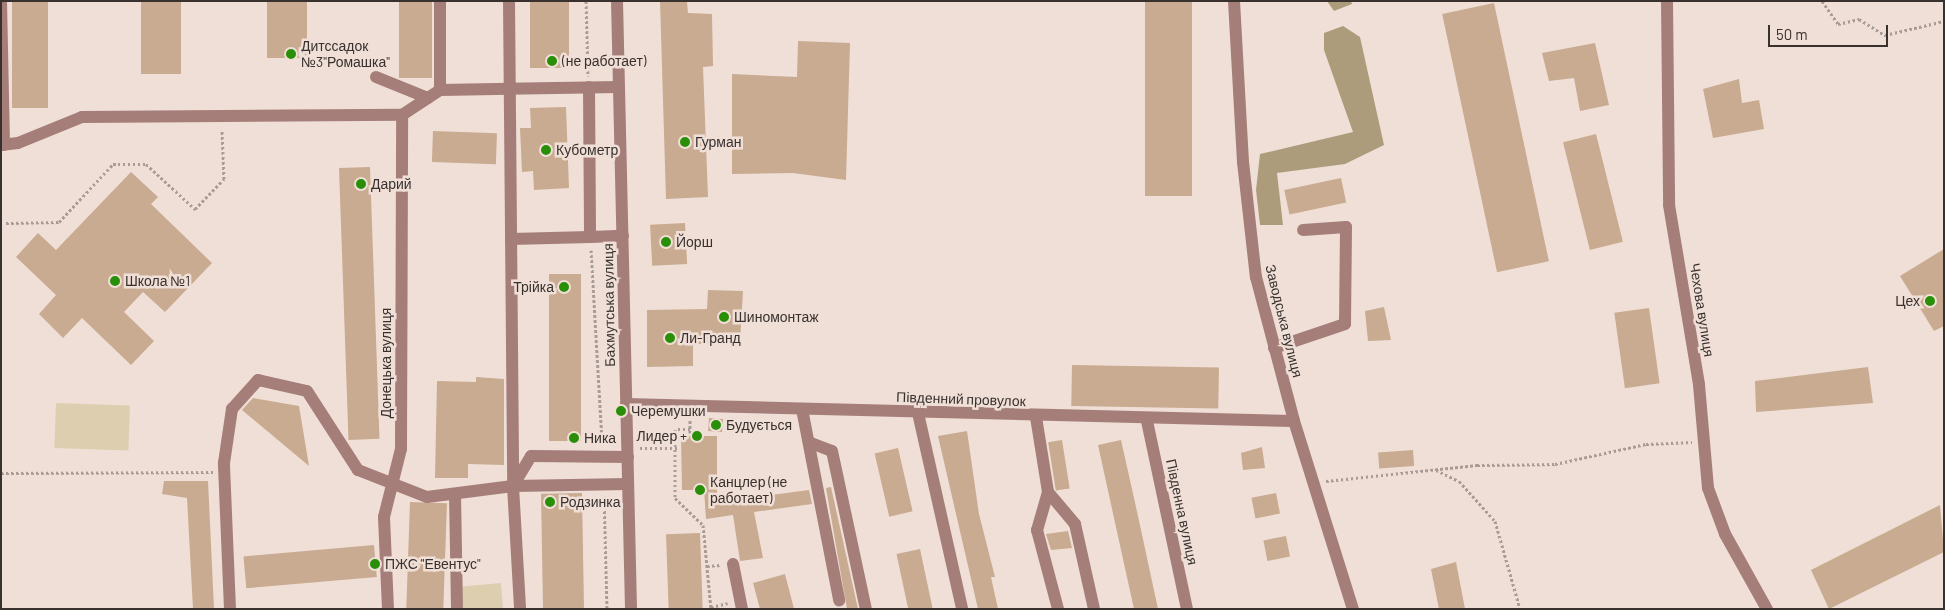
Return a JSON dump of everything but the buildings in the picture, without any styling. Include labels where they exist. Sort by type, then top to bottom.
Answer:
[{"type":"street","points":[[1,1],[2,145],[82,117],[402,115],[440,90],[619,87]]},
{"type":"street","points":[[440,1],[440,90]]},
{"type":"street","points":[[509,1],[513,486],[520,609]]},
{"type":"street","name":"Бахмутська вулиця","points":[[617,1],[631,609]]},
{"type":"street","name":"Заводська вулиця","points":[[1234,1],[1249,217],[1256,277],[1294,421],[1353,609]]},
{"type":"street","name":"Чехова вулиця","points":[[1667,1],[1669,205],[1704,442],[1708,488],[1724,534],[1767,609]]},
{"type":"street","points":[[376,77],[428,98]]},
{"type":"street","points":[[588,87],[590,237]]},
{"type":"street","name":"Донецька вулиця","points":[[388,609],[384,517],[401,450],[402,115]]},
{"type":"street","points":[[1274,348],[1346,324],[1346,226],[1302,230]]},
{"type":"street","points":[[511,238],[623,236]]},
{"type":"street","points":[[230,609],[223,472],[232,409],[258,380],[307,391],[358,470],[427,497],[513,486],[604,486],[628,484]]},
{"type":"street","name":"Південний провулок","points":[[626,404],[1147,420],[1294,421]]},
{"type":"street","points":[[802,409],[811,443],[839,600]]},
{"type":"street","points":[[918,413],[962,609]]},
{"type":"street","points":[[1036,417],[1048,492],[1037,530],[1058,609]]},
{"type":"street","name":"Південна вулиця","points":[[1147,420],[1187,609]]},
{"type":"street","points":[[811,443],[832,451],[866,609]]},
{"type":"street","points":[[513,486],[532,456],[628,457]]},
{"type":"street","points":[[1048,492],[1075,524],[1094,609]]},
{"type":"street","points":[[455,494],[458,609]]},
{"type":"street","points":[[733,564],[742,609]]},
{"type":"path","points":[[586,1],[588,87]]},
{"type":"path","points":[[1822,1],[1838,24],[1859,19],[1885,35],[1944,20]]},
{"type":"path","points":[[6,223],[59,222],[113,164],[146,164],[195,209],[224,179],[221,117]]},
{"type":"path","points":[[590,237],[603,457]]},
{"type":"path","points":[[690,428],[675,429],[675,498],[703,525],[711,609]]},
{"type":"path","points":[[1313,482],[1436,470],[1555,464],[1646,444],[1704,442]]},
{"type":"path","points":[[1436,470],[1459,480],[1495,521],[1520,609]]},
{"type":"path","points":[[1,473],[223,472]]},
{"type":"path","points":[[604,486],[607,609]]},
{"type":"shaded area","points":[[1327,1],[1351,1],[1352,4],[1334,11]]},
{"type":"shaded area","points":[[1343,26],[1360,37],[1384,145],[1345,164],[1277,173],[1283,225],[1260,225],[1256,190],[1260,154],[1353,132],[1324,50],[1324,33]]},
{"type":"shaded area","points":[[56,403],[130,406],[128,451],[54,448]]},
{"type":"shaded area","points":[[501,583],[503,609],[458,609],[457,587]]},
{"type":"place","name":"Дитссадок №3\"Ромашка\"","points":[[291,54]]},
{"type":"place","name":"(не работает)","points":[[552,61]]},
{"type":"place","name":"Гурман","points":[[685,142]]},
{"type":"place","name":"Кубометр","points":[[546,150]]},
{"type":"place","name":"Дарий","points":[[361,184]]},
{"type":"place","name":"Йорш","points":[[666,242]]},
{"type":"place","name":"Школа №1","points":[[115,281]]},
{"type":"place","name":"Трійка","points":[[564,287]]},
{"type":"place","name":"Цех","points":[[1930,301]]},
{"type":"place","name":"Шиномонтаж","points":[[724,317]]},
{"type":"place","name":"Ли-Гранд","points":[[670,338]]},
{"type":"place","name":"Черемушки","points":[[621,411]]},
{"type":"place","name":"Будується","points":[[716,425]]},
{"type":"place","name":"Лидер +","points":[[697,436]]},
{"type":"place","name":"Ника","points":[[574,438]]},
{"type":"place","name":"Канцлер (не работает)","points":[[700,490]]},
{"type":"place","name":"Родзинка","points":[[550,502]]},
{"type":"place","name":"ПЖС \"Евентус\"","points":[[375,564]]}]
